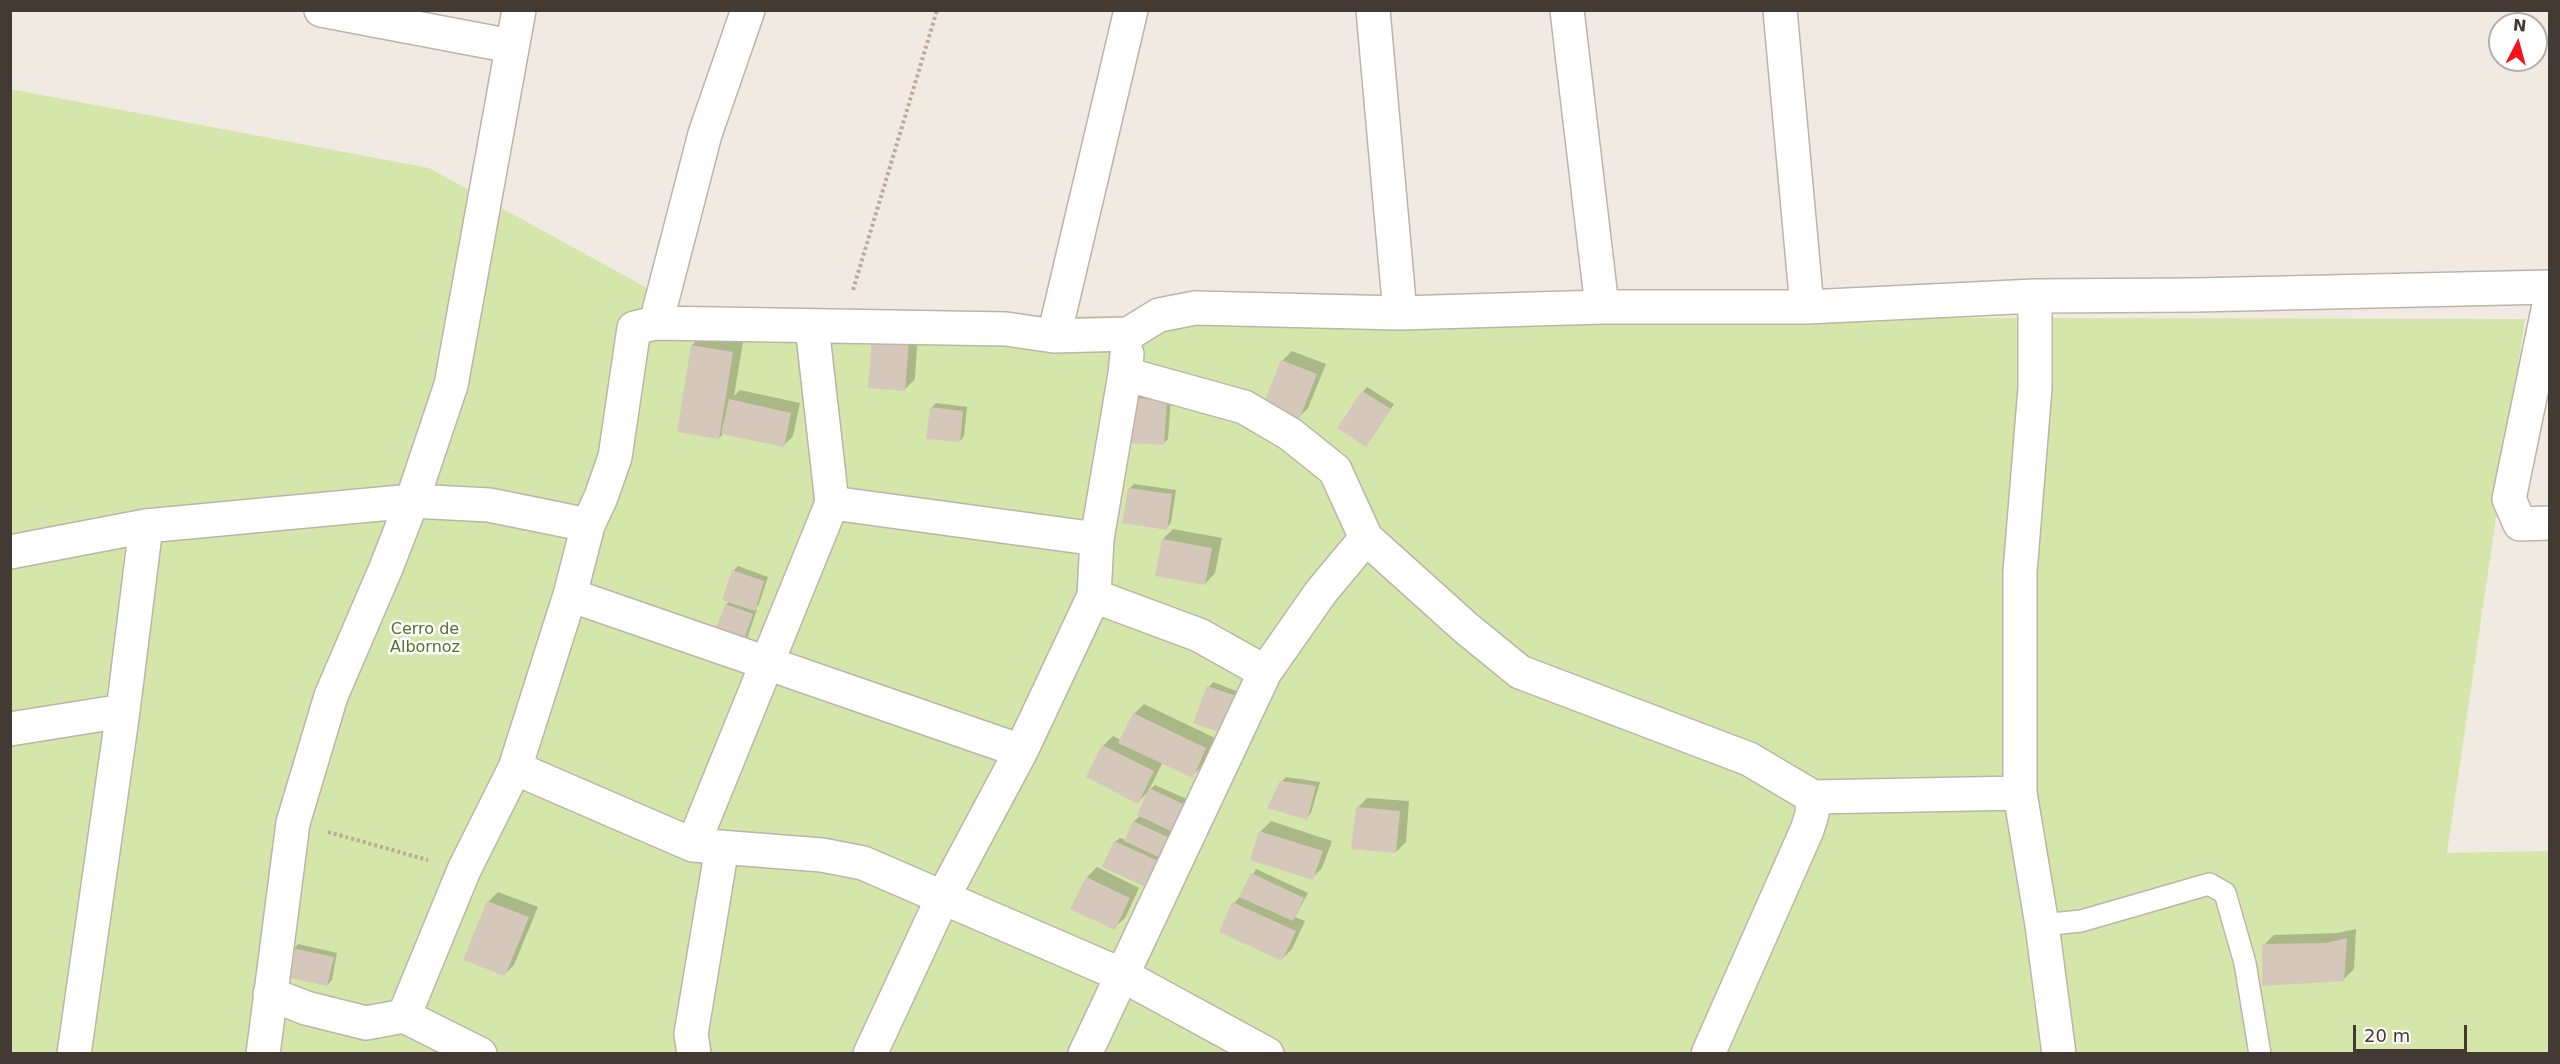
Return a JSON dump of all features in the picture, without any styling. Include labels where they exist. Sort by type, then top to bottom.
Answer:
[{"type":"street","points":[[321,10],[511,46]]},
{"type":"street","points":[[263,1053],[293,823],[332,696],[412,501],[451,385],[519,10]]},
{"type":"street","points":[[657,323],[705,134],[747,10]]},
{"type":"street","points":[[1054,336],[1131,10]]},
{"type":"street","points":[[1373,10],[1400,313]]},
{"type":"street","points":[[1567,10],[1602,307]]},
{"type":"street","points":[[1780,10],[1807,307]]},
{"type":"street","points":[[404,1016],[464,870],[515,768],[570,595],[588,525],[615,457],[634,328],[657,323],[1006,329],[1054,336],[1128,334],[1159,315],[1195,308],[1400,313],[1602,307],[1807,307],[2035,296],[2195,296],[2550,287]]},
{"type":"street","points":[[2035,296],[2035,388],[2020,572],[2020,793],[2042,925],[2059,1053]]},
{"type":"street","points":[[2550,300],[2509,499],[2520,524],[2550,523]]},
{"type":"street","points":[[694,1053],[691,1034],[707,846],[765,663],[832,503],[827,326]]},
{"type":"street","points":[[870,1053],[942,899],[1021,751],[1094,596],[1097,539],[1125,374],[1128,334]]},
{"type":"street","points":[[1125,374],[1244,407],[1290,434],[1335,470],[1366,538],[1466,628],[1520,672],[1749,759],[1813,796],[2020,793]]},
{"type":"street","points":[[10,552],[146,526],[412,501],[489,505],[588,525]]},
{"type":"street","points":[[832,503],[1097,539]]},
{"type":"street","points":[[74,1053],[123,711],[146,526]]},
{"type":"street","points":[[1085,1053],[1265,672],[1321,592],[1366,538]]},
{"type":"street","points":[[570,595],[1021,751]]},
{"type":"street","points":[[1094,596],[1199,635],[1265,672]]},
{"type":"street","points":[[10,729],[123,711]]},
{"type":"street","points":[[515,768],[707,846],[822,855],[863,863],[1122,975],[1267,1053]]},
{"type":"street","points":[[1708,1053],[1807,830],[1812,814],[1813,796]]},
{"type":"street","points":[[270,994],[306,1008],[366,1023],[404,1016],[480,1053]]},
{"type":"lane","points":[[2042,925],[2080,921],[2209,884],[2224,893],[2245,963],[2260,1053]]},
{"type":"path","points":[[827,326],[937,10]]},
{"type":"path","points":[[293,823],[464,870]]},
{"type":"green space","name":"Cerro de Albornoz","points":[[10,89],[429,168],[696,315],[2525,319],[2447,853],[2549,851],[2549,1053],[11,1053]]},
{"type":"building","points":[[872,337],[909,340],[905,391],[868,388]]},
{"type":"building","points":[[691,345],[733,352],[719,439],[677,432]]},
{"type":"building","points":[[1281,360],[1317,374],[1299,420],[1263,406]]},
{"type":"building","points":[[1362,391],[1391,409],[1366,447],[1337,428]]},
{"type":"building","points":[[1132,398],[1167,400],[1164,445],[1128,443]]},
{"type":"building","points":[[729,399],[791,413],[784,447],[721,434]]},
{"type":"building","points":[[930,407],[963,411],[960,442],[926,439]]},
{"type":"building","points":[[1128,488],[1172,494],[1167,530],[1122,523]]},
{"type":"building","points":[[1162,539],[1212,548],[1205,585],[1155,576]]},
{"type":"building","points":[[732,570],[764,581],[755,611],[722,600]]},
{"type":"building","points":[[725,604],[753,614],[741,648],[712,639]]},
{"type":"building","points":[[1207,686],[1236,696],[1221,733],[1193,723]]},
{"type":"building","points":[[1133,713],[1206,748],[1193,778],[1118,743]]},
{"type":"building","points":[[1102,745],[1154,771],[1138,804],[1086,777]]},
{"type":"building","points":[[1280,781],[1316,786],[1307,820],[1267,808]]},
{"type":"building","points":[[1149,788],[1183,804],[1171,831],[1137,815]]},
{"type":"building","points":[[1356,807],[1400,811],[1396,853],[1351,849]]},
{"type":"building","points":[[1133,821],[1170,838],[1161,858],[1124,841]]},
{"type":"building","points":[[1259,831],[1323,851],[1313,880],[1250,860]]},
{"type":"building","points":[[1114,841],[1158,861],[1146,887],[1102,867]]},
{"type":"building","points":[[1251,873],[1304,898],[1293,921],[1239,897]]},
{"type":"building","points":[[1086,877],[1130,898],[1115,930],[1070,909]]},
{"type":"building","points":[[487,901],[529,917],[505,976],[463,960]]},
{"type":"building","points":[[1232,902],[1296,931],[1282,961],[1219,932]]},
{"type":"building","points":[[2347,938],[2344,981],[2262,986],[2262,944],[2326,943]]},
{"type":"building","points":[[292,948],[334,957],[327,986],[285,977]]}]
